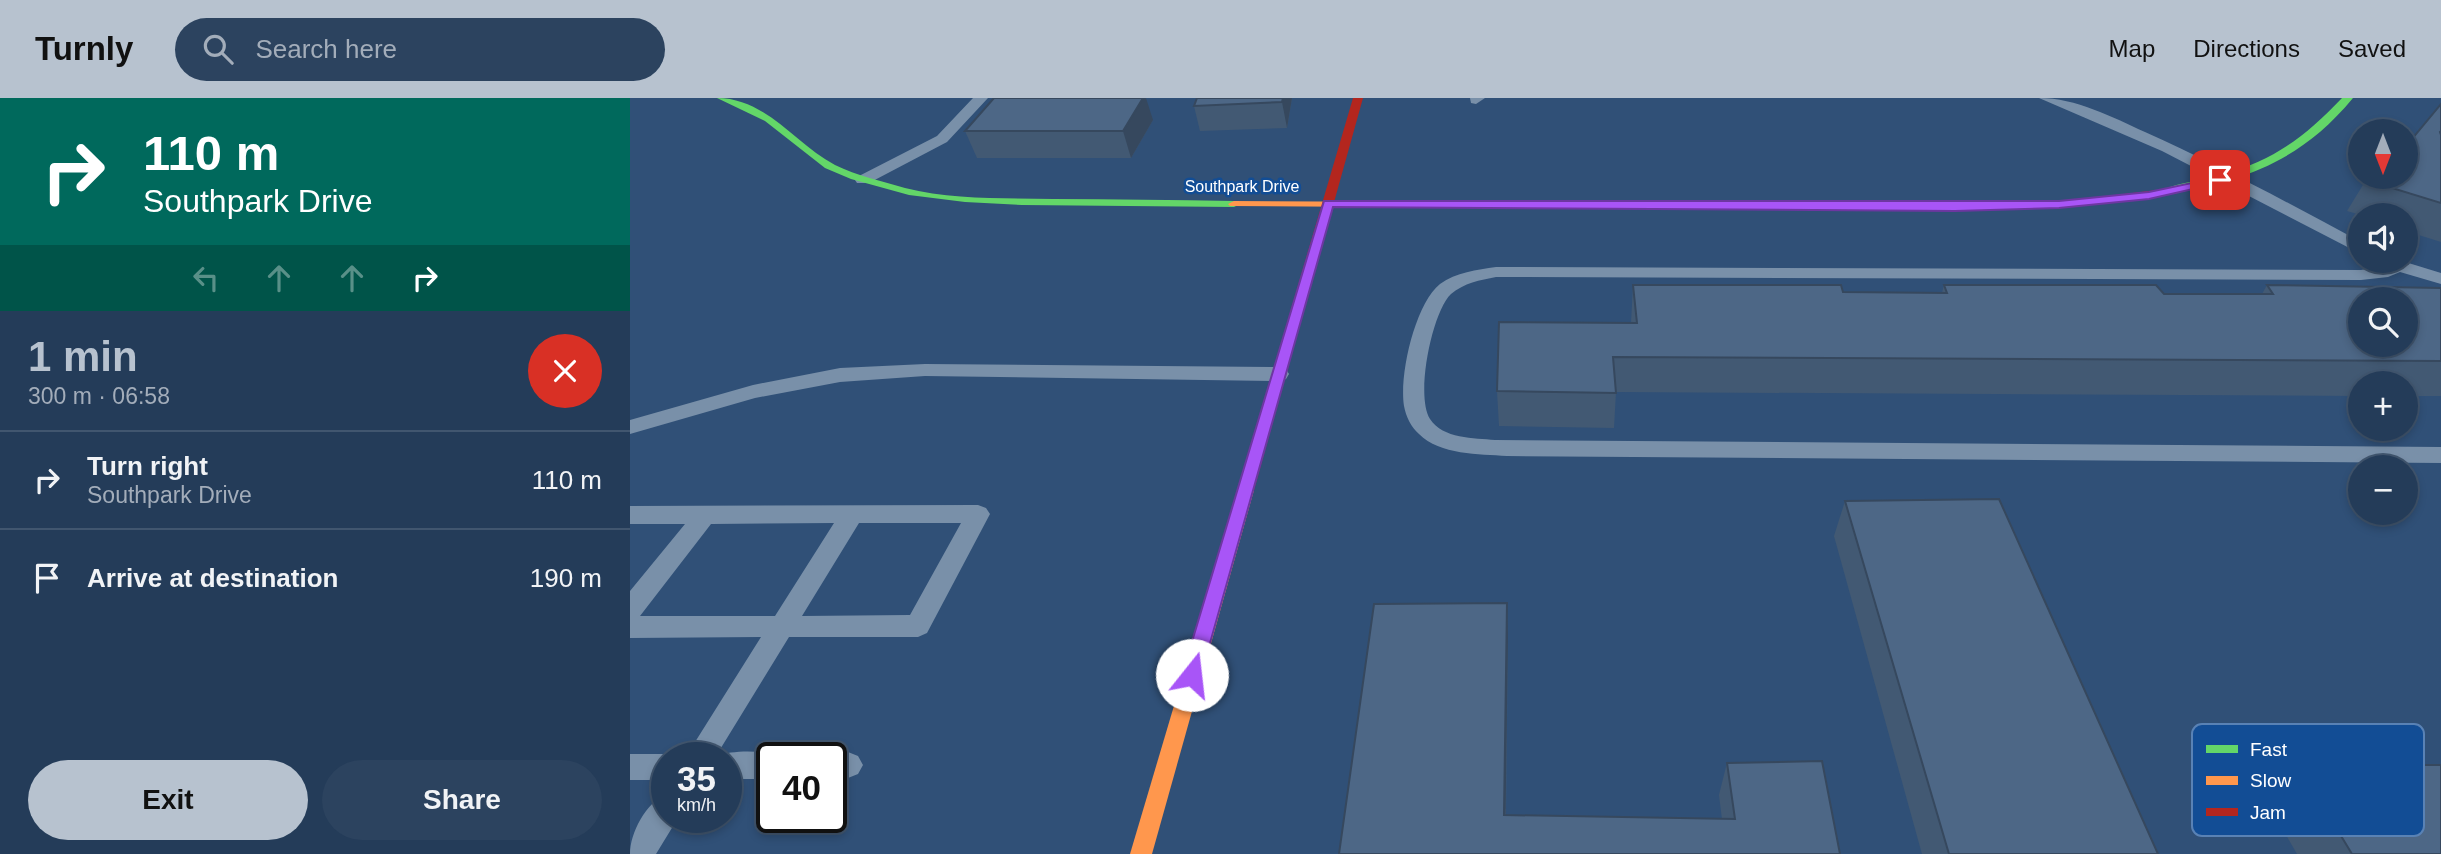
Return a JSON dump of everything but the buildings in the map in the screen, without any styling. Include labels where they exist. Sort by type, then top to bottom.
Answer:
[{"type":"street","name":"Southpark Drive","points":[[722,98],[762,114],[812,155],[863,180],[937,197],[996,202],[1955,207],[2059,205],[2149,196],[2229,176],[2282,156],[2319,128],[2348,98]]},
{"type":"street","points":[[1140,854],[1359,98]]},
{"type":"lane","points":[[863,180],[911,158],[943,139],[981,98]]},
{"type":"lane","points":[[2046,98],[2098,116],[2229,176],[2348,242]]},
{"type":"lane","points":[[2379,273],[1522,270],[1481,274],[1449,287],[1428,310],[1422,329],[1413,396],[1415,412],[1429,430],[1450,442],[1507,448],[2441,455]]},
{"type":"lane","points":[[2418,272],[2441,279]]},
{"type":"lane","points":[[630,427],[753,391],[796,382],[881,372],[1279,374]]},
{"type":"lane","points":[[630,515],[978,514],[918,626],[630,627]]},
{"type":"lane","points":[[630,610],[705,515]]},
{"type":"lane","points":[[709,742],[852,515]]},
{"type":"lane","points":[[630,767],[651,767]]},
{"type":"lane","points":[[638,854],[651,833]]},
{"type":"traffic: fast","points":[[722,98],[769,119],[829,166],[855,177],[909,192],[1022,202],[1234,204]]},
{"type":"traffic: fast","points":[[2166,192],[2241,173],[2282,156],[2309,136],[2348,98]]},
{"type":"traffic: slow","points":[[1234,204],[1844,207]]},
{"type":"traffic: slow","points":[[1141,854],[1246,490]]},
{"type":"traffic: jam","points":[[1246,490],[1358,98]]},
{"type":"traffic: jam","points":[[1844,207],[2065,204],[2166,192]]},
{"type":"route","points":[[1192,675],[1328,204],[1955,207],[2059,205],[2149,196],[2220,180]]}]
